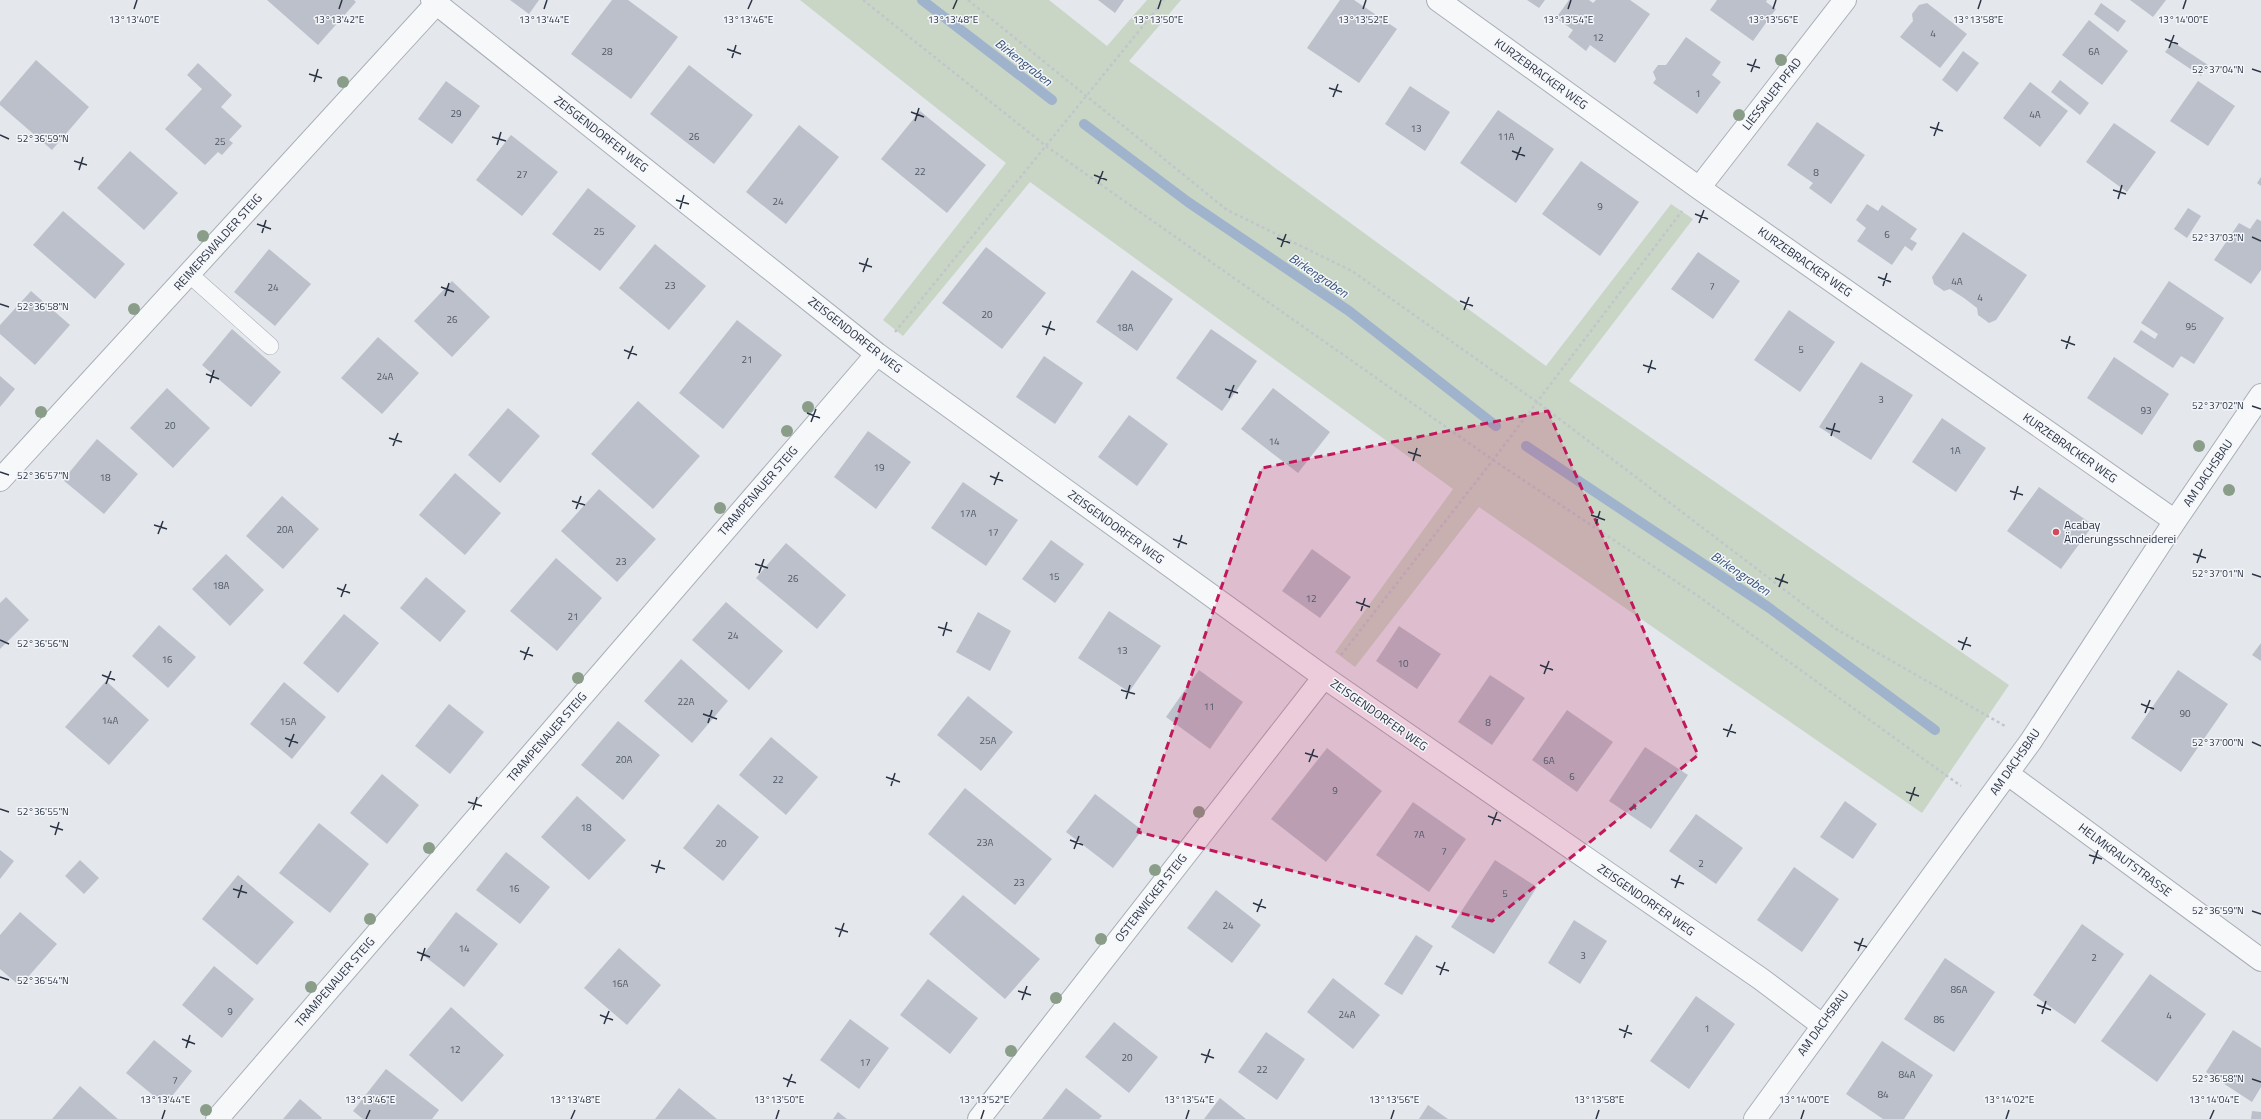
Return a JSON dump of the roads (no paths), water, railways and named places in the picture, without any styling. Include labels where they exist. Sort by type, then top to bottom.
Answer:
[{"type":"street","name":"KURZEBRACKER WEG","points":[[1438,0],[1699,188],[2175,521]]},
{"type":"street","name":"LIESSAUER PFAD","points":[[1699,188],[1845,0]]},
{"type":"street","name":"REIMERSWALDER STEIG","points":[[0,480],[189,274],[434,2]]},
{"type":"street","name":"ZEISGENDORFER WEG","points":[[434,2],[877,354],[1324,677],[1761,979],[1822,1025]]},
{"type":"street","name":"TRAMPENAUER STEIG","points":[[217,1119],[877,354]]},
{"type":"street","name":"AM DACHSBAU","points":[[1755,1119],[1822,1025],[2008,774],[2175,521],[2261,395]]},
{"type":"street","name":"OSTERWICKER STEIG","points":[[979,1119],[1324,677]]},
{"type":"street","name":"HELMKRAUTSTRASSE","points":[[2008,774],[2261,960]]},
{"type":"lane","points":[[189,274],[270,346]]},
{"type":"waterway","name":"Birkengraben","points":[[922,0],[1052,100]]},
{"type":"waterway","name":"Birkengraben","points":[[1084,124],[1188,202],[1349,311],[1496,426]]},
{"type":"waterway","name":"Birkengraben","points":[[1526,446],[1768,607],[1935,730]]},
{"type":"place","name":"Acabay Änderungsschneiderei","points":[[2056,532]]}]
